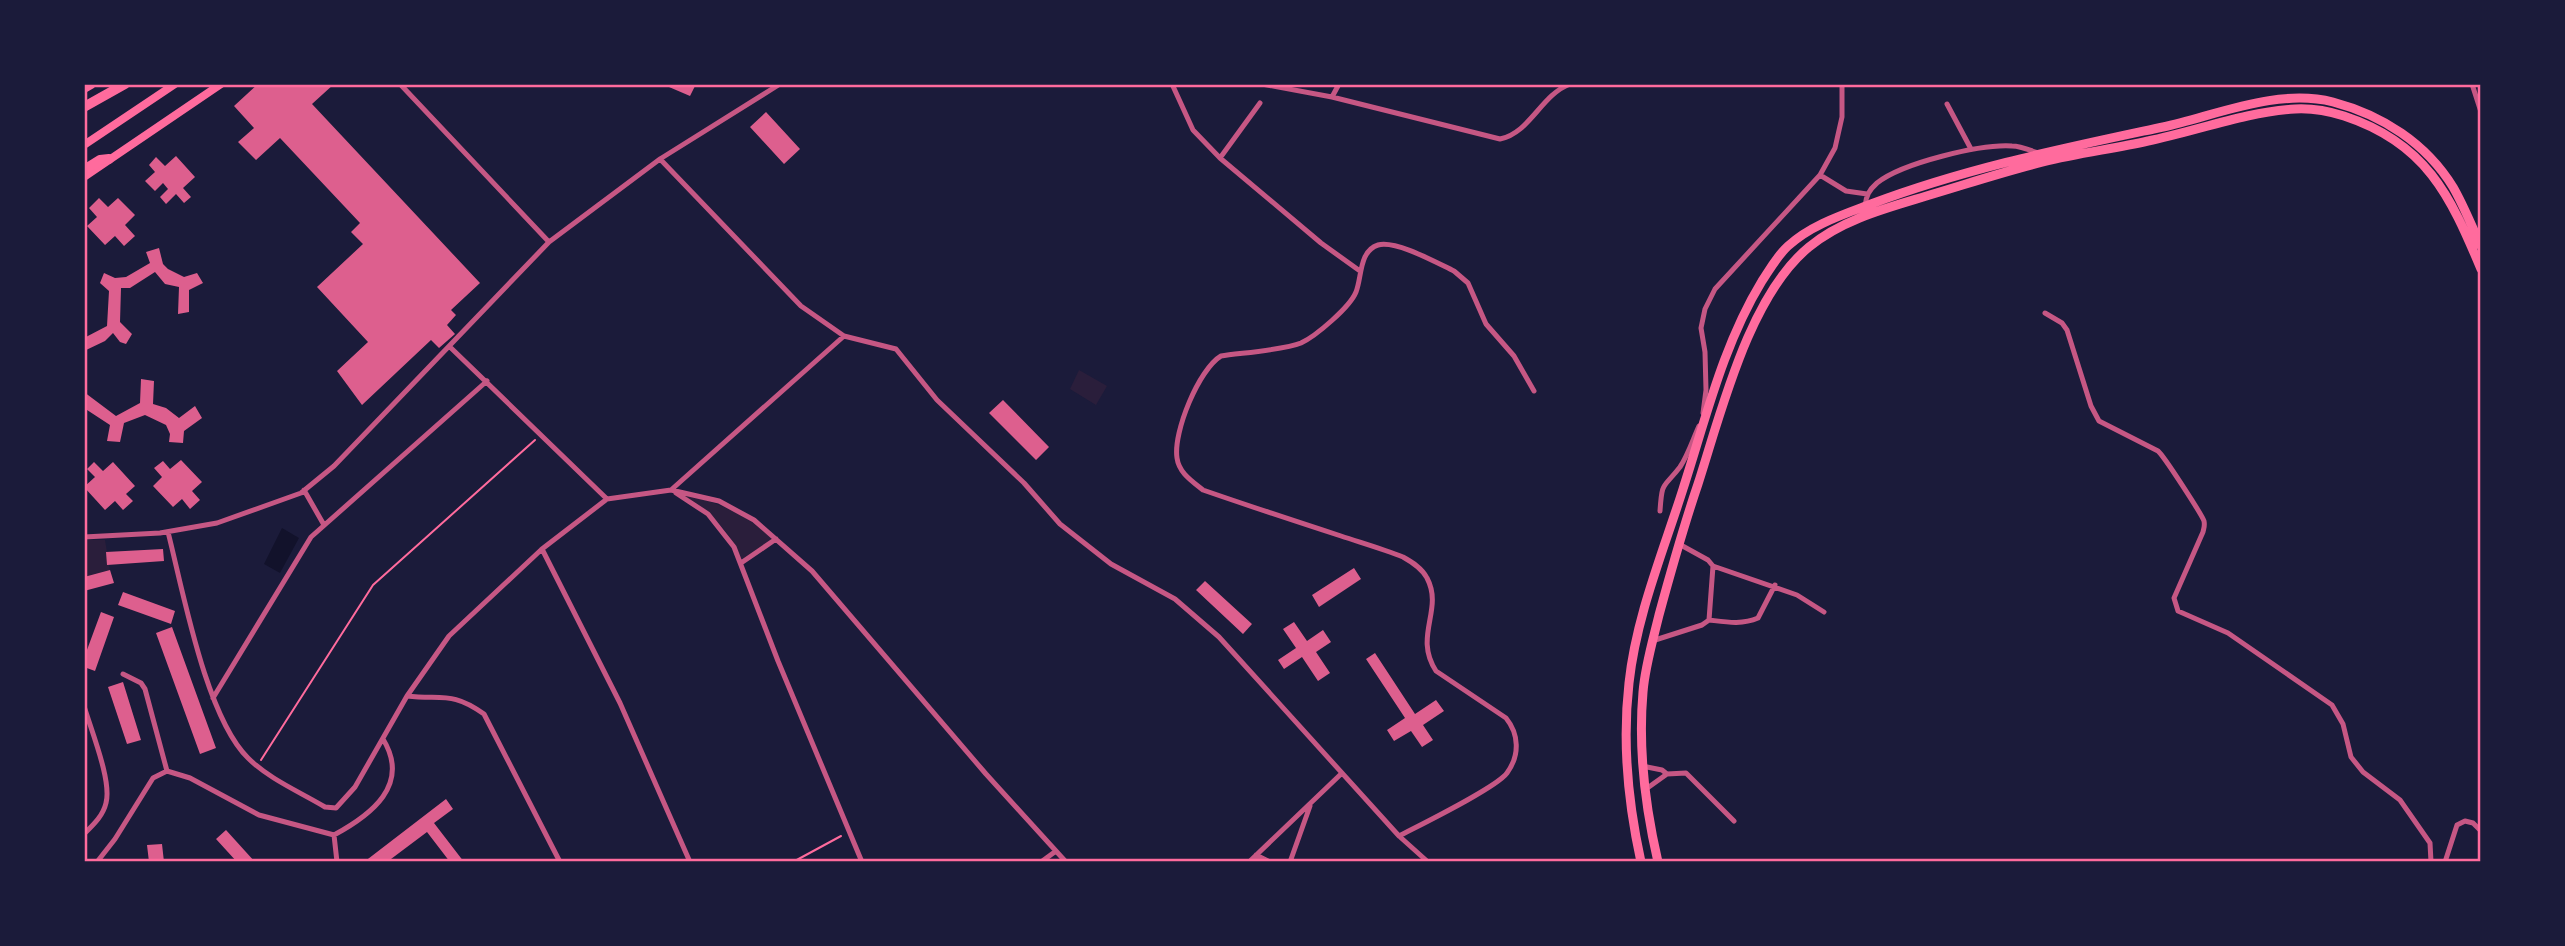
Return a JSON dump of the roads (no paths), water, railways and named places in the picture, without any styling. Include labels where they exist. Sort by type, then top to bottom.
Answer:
[{"type":"highway","points":[[84,88],[91,84]]},
{"type":"highway","points":[[84,107],[125,84]]},
{"type":"highway","points":[[84,170],[100,160],[109,159]]},
{"type":"main road","points":[[84,145],[175,84]]},
{"type":"main road","points":[[84,177],[221,84]]},
{"type":"main road","points":[[1641,862],[1629,796],[1625,730],[1629,684],[1640,628],[1684,469],[1730,343],[1769,270],[1788,246],[1801,236],[1829,220],[1900,193],[2038,153],[2276,100],[2330,101],[2391,125],[2430,158],[2455,190],[2481,246]]},
{"type":"main road","points":[[1658,862],[1644,791],[1642,766],[1643,689],[1652,641],[1678,544],[1743,352],[1780,281],[1798,258],[1819,240],[1861,217],[1889,207],[2045,161],[2150,141],[2255,114],[2306,108],[2342,115],[2371,126],[2399,141],[2410,151],[2434,176],[2444,192],[2481,270]]},
{"type":"street","points":[[400,84],[549,242]]},
{"type":"street","points":[[84,537],[168,532],[217,523],[304,490],[334,466],[549,242],[660,159],[780,84]]},
{"type":"street","points":[[1172,84],[1193,130],[1220,158],[1321,243],[1360,271]]},
{"type":"street","points":[[1262,84],[1332,97],[1500,139],[1517,132],[1546,99],[1570,84]]},
{"type":"street","points":[[1332,97],[1339,84]]},
{"type":"street","points":[[1660,511],[1661,490],[1665,481],[1684,469],[1701,422],[1706,390],[1701,328],[1705,309],[1716,289],[1821,175],[1835,148],[1842,117],[1842,84]]},
{"type":"street","points":[[2472,84],[2481,112]]},
{"type":"street","points":[[1220,158],[1260,103]]},
{"type":"street","points":[[1947,104],[1971,149]]},
{"type":"street","points":[[1865,206],[1867,194],[1875,185],[1900,170],[1971,149],[2014,146],[2038,153]]},
{"type":"street","points":[[660,159],[801,306],[844,335],[896,349],[937,400],[1024,483],[1060,524],[1111,564],[1174,599],[1219,637],[1341,774],[1399,836],[1428,862]]},
{"type":"street","points":[[1821,175],[1846,191],[1867,194]]},
{"type":"street","points":[[1399,836],[1506,775],[1516,753],[1514,728],[1506,718],[1436,671],[1429,661],[1426,648],[1433,594],[1426,575],[1417,565],[1404,558],[1203,490],[1184,475],[1177,458],[1179,433],[1197,387],[1212,361],[1221,356],[1299,344],[1313,335],[1350,301],[1356,292],[1360,271],[1371,249],[1386,244],[1454,271],[1468,283],[1486,324],[1514,356],[1534,391]]},
{"type":"street","points":[[2045,313],[2062,323],[2067,330],[2091,406],[2099,421],[2152,447],[2165,457],[2202,517],[2205,524],[2203,532],[2174,598],[2178,611],[2228,633],[2332,705],[2343,724],[2351,757],[2363,772],[2400,800],[2430,843],[2431,862]]},
{"type":"street","points":[[671,490],[844,335]]},
{"type":"street","points":[[450,347],[607,499]]},
{"type":"street","points":[[213,698],[311,537],[487,381]]},
{"type":"street","points":[[304,490],[324,524]]},
{"type":"street","points":[[671,490],[708,514],[734,547],[778,661],[862,862]]},
{"type":"street","points":[[168,532],[213,698],[233,740],[257,766],[325,807],[337,808],[355,787],[407,696],[449,636],[542,549],[607,499],[671,490],[719,501],[754,520],[812,571],[985,774],[1066,862]]},
{"type":"street","points":[[741,564],[776,540]]},
{"type":"street","points":[[1678,544],[1713,566],[1797,594],[1824,612]]},
{"type":"street","points":[[542,549],[620,703],[690,862]]},
{"type":"street","points":[[1709,620],[1713,566]]},
{"type":"street","points":[[1652,641],[1702,625],[1709,620],[1742,622],[1758,618],[1775,585]]},
{"type":"street","points":[[123,674],[141,683],[145,689],[167,771]]},
{"type":"street","points":[[407,696],[454,697],[484,714],[560,862]]},
{"type":"street","points":[[84,706],[108,789],[106,805],[84,834]]},
{"type":"street","points":[[97,862],[115,839],[153,778],[167,771],[190,778],[259,815],[334,835],[370,814],[385,793],[391,781],[392,760],[383,739]]},
{"type":"street","points":[[1642,766],[1667,774]]},
{"type":"street","points":[[1644,791],[1667,774],[1686,773],[1734,821]]},
{"type":"street","points":[[1249,862],[1341,774]]},
{"type":"street","points":[[1290,862],[1311,803]]},
{"type":"street","points":[[2445,862],[2457,825],[2465,821],[2473,823],[2481,831]]},
{"type":"street","points":[[334,835],[337,862]]},
{"type":"street","points":[[1041,862],[1056,851]]},
{"type":"street","points":[[1256,855],[1270,862]]}]
